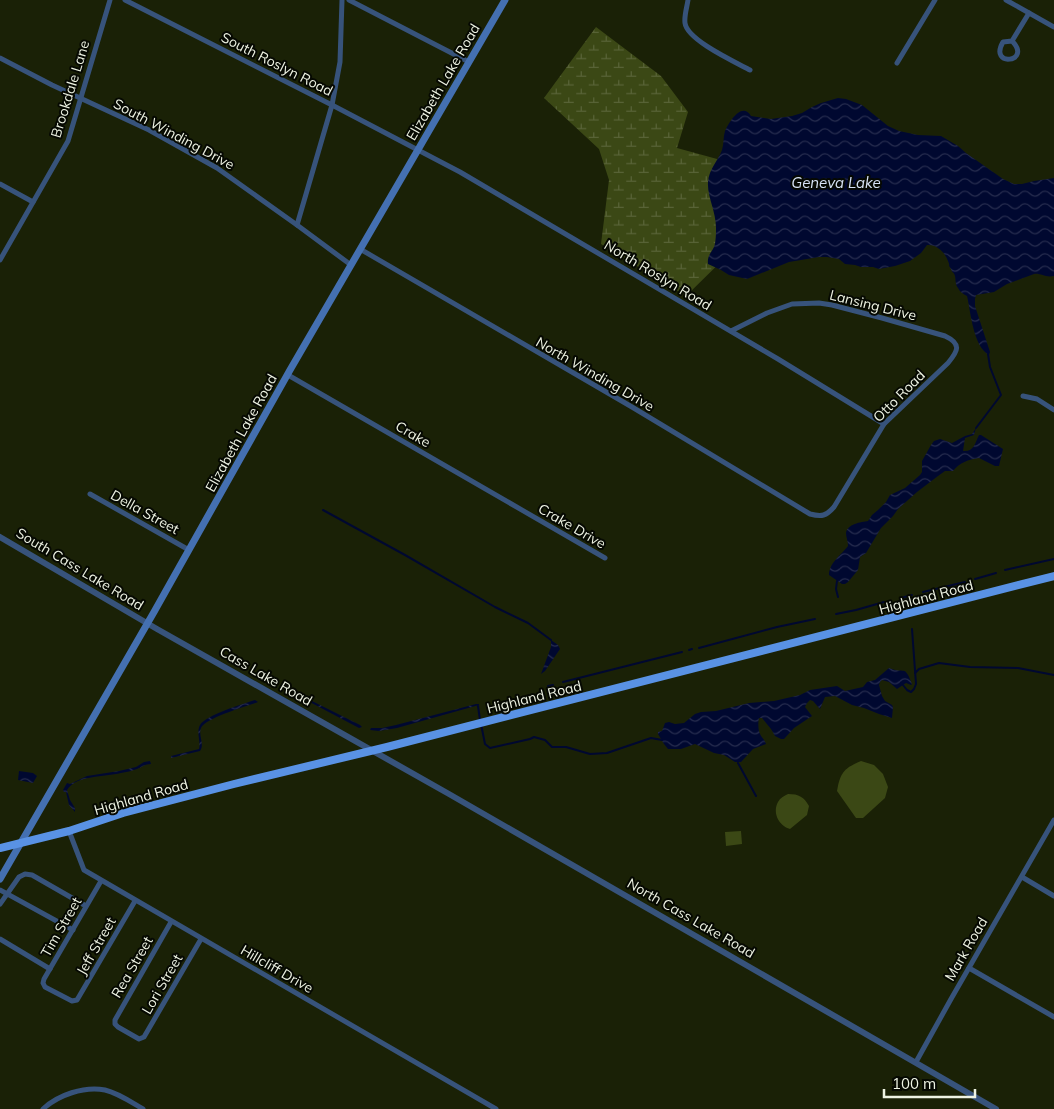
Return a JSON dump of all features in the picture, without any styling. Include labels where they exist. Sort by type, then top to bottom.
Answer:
[{"type":"highway","name":"Highland Road","points":[[0,848],[69,831],[118,815],[203,792],[372,751],[1054,576]]},
{"type":"main road","name":"Elizabeth Lake Road","points":[[0,879],[360,249],[505,0]]},
{"type":"street","name":"Brookdale Lane","points":[[0,260],[68,141],[110,0]]},
{"type":"street","name":"South Roslyn Road","points":[[124,0],[418,150]]},
{"type":"street","points":[[297,224],[332,105],[340,62],[342,0]]},
{"type":"street","points":[[349,0],[469,62]]},
{"type":"street","points":[[688,0],[685,25],[691,34],[700,42],[750,70]]},
{"type":"street","points":[[897,64],[935,0]]},
{"type":"street","points":[[1006,0],[1054,27]]},
{"type":"street","points":[[1012,41],[1029,12]]},
{"type":"street","name":"South Winding Drive","points":[[0,58],[52,85],[149,130],[217,168],[297,224],[351,265]]},
{"type":"street","name":"North Roslyn Road","points":[[418,150],[460,172],[731,331],[884,424]]},
{"type":"street","points":[[0,184],[33,202]]},
{"type":"street","name":"North Winding Drive","points":[[360,249],[632,407],[810,514],[819,516]]},
{"type":"street","name":"Lansing Drive","points":[[731,331],[767,313],[792,304],[819,303],[923,329],[953,340]]},
{"type":"street","name":"Otto Road","points":[[819,516],[828,513],[834,507],[884,424],[952,359],[957,350],[957,345],[953,340]]},
{"type":"street","name":"Crake","points":[[288,375],[526,513]]},
{"type":"street","points":[[1023,396],[1037,399],[1054,410]]},
{"type":"street","name":"Della Street","points":[[90,494],[189,550]]},
{"type":"street","name":"Crake Drive","points":[[526,513],[606,558]]},
{"type":"street","name":"South Cass Lake Road","points":[[0,537],[147,624]]},
{"type":"street","name":"Cass Lake Road","points":[[147,624],[372,751]]},
{"type":"street","name":"North Cass Lake Road","points":[[372,751],[996,1109]]},
{"type":"street","name":"Mark Road","points":[[916,1062],[1054,820]]},
{"type":"street","name":"Hillcliff Drive","points":[[69,831],[84,870],[496,1109]]},
{"type":"street","points":[[0,904],[19,877],[29,874],[86,906]]},
{"type":"street","points":[[1022,877],[1054,896]]},
{"type":"street","name":"Tim Street","points":[[43,984],[101,881]]},
{"type":"street","points":[[0,890],[72,930]]},
{"type":"street","name":"Jeff Street","points":[[43,984],[72,1001],[78,999],[135,901]]},
{"type":"street","name":"Rea Street","points":[[142,1039],[118,1027],[115,1024],[115,1020],[171,922]]},
{"type":"street","points":[[0,939],[50,969]]},
{"type":"street","name":"Lori Street","points":[[142,1039],[145,1037],[201,939]]},
{"type":"street","points":[[968,968],[1054,1017]]},
{"type":"street","points":[[43,1109],[58,1098],[91,1090],[105,1090],[124,1097],[143,1109]]},
{"type":"green space","points":[[596,27],[661,76],[688,112],[677,148],[728,162],[739,244],[686,296],[601,244],[609,180],[599,149],[544,98]]},
{"type":"green space","points":[[861,761],[874,765],[883,774],[888,787],[885,798],[863,818],[856,818],[837,791],[841,775],[850,766]]},
{"type":"green space","points":[[788,794],[801,797],[809,806],[807,815],[790,829],[780,822],[776,815],[776,806],[782,797]]},
{"type":"green space","points":[[741,831],[742,844],[726,846],[725,832]]},
{"type":"water","name":"Geneva Lake","points":[[838,98],[862,105],[888,126],[899,131],[918,135],[941,136],[1003,179],[1014,184],[1054,178],[1054,276],[1034,274],[1007,284],[994,292],[976,295],[975,306],[990,352],[989,355],[984,351],[976,337],[967,296],[957,287],[955,275],[945,255],[934,246],[927,245],[921,253],[910,261],[879,269],[845,264],[839,259],[819,257],[789,262],[747,279],[729,275],[708,264],[715,245],[716,222],[708,182],[712,169],[722,150],[725,131],[736,114],[744,111],[751,116],[771,119],[792,116],[821,103]]},
{"type":"water","points":[[976,428],[974,435],[965,438],[963,451],[970,450],[979,435],[981,435],[1003,449],[999,466],[979,458],[958,465],[953,471],[945,471],[917,492],[881,528],[866,553],[860,557],[858,570],[848,582],[842,584],[829,575],[833,563],[848,546],[846,533],[849,527],[868,521],[890,495],[905,488],[920,475],[922,472],[922,461],[934,441],[940,439],[952,443],[972,434]]},
{"type":"water","points":[[551,640],[560,649],[541,674],[551,647]]},
{"type":"water","points":[[889,668],[904,671],[912,684],[906,683],[897,689],[889,682],[882,680],[880,682],[882,696],[893,707],[892,718],[852,705],[835,696],[825,697],[820,709],[810,700],[805,707],[812,716],[794,728],[784,739],[775,736],[762,718],[759,718],[759,732],[766,744],[753,749],[741,762],[735,762],[724,755],[714,753],[695,744],[681,749],[668,749],[658,734],[658,732],[662,731],[665,723],[684,723],[695,714],[701,712],[716,711],[749,703],[774,701],[800,695],[810,690],[837,686],[845,691],[863,687],[867,682],[875,680]]},
{"type":"water","points":[[302,696],[362,727],[359,728],[304,699]]},
{"type":"water","points":[[255,700],[258,702],[218,716],[204,724],[200,731],[202,746],[200,751],[171,758],[171,756],[199,749],[199,728],[209,717]]},
{"type":"water","points":[[476,704],[479,705],[397,728],[379,731],[370,730],[371,728],[396,725]]},
{"type":"water","points":[[150,761],[151,764],[133,770],[91,777],[71,785],[67,790],[75,812],[69,805],[66,792],[63,790],[67,783],[70,784],[87,776],[136,767]]},
{"type":"water","points":[[19,771],[33,773],[37,776],[33,783],[18,780]]},
{"type":"waterway","points":[[976,428],[1001,395],[990,367],[988,354]]},
{"type":"waterway","points":[[323,510],[495,607],[528,623],[551,640]]},
{"type":"waterway","points":[[1005,570],[1054,559]]},
{"type":"waterway","points":[[975,579],[996,573]]},
{"type":"waterway","points":[[837,581],[838,597]]},
{"type":"waterway","points":[[923,592],[965,582]]},
{"type":"waterway","points":[[901,598],[912,595]]},
{"type":"waterway","points":[[836,614],[884,602]]},
{"type":"waterway","points":[[699,648],[815,619]]},
{"type":"waterway","points":[[903,685],[911,692],[916,684],[912,629]]},
{"type":"waterway","points":[[563,682],[682,652]]},
{"type":"waterway","points":[[915,673],[919,669],[939,663],[970,667],[1018,668],[1054,675]]},
{"type":"waterway","points":[[548,686],[553,685]]},
{"type":"waterway","points":[[478,706],[480,720]]},
{"type":"waterway","points":[[481,724],[485,744],[490,748],[534,737],[545,740],[552,747],[566,747],[590,754],[607,753],[651,738],[662,740]]},
{"type":"waterway","points":[[738,763],[756,796]]}]
